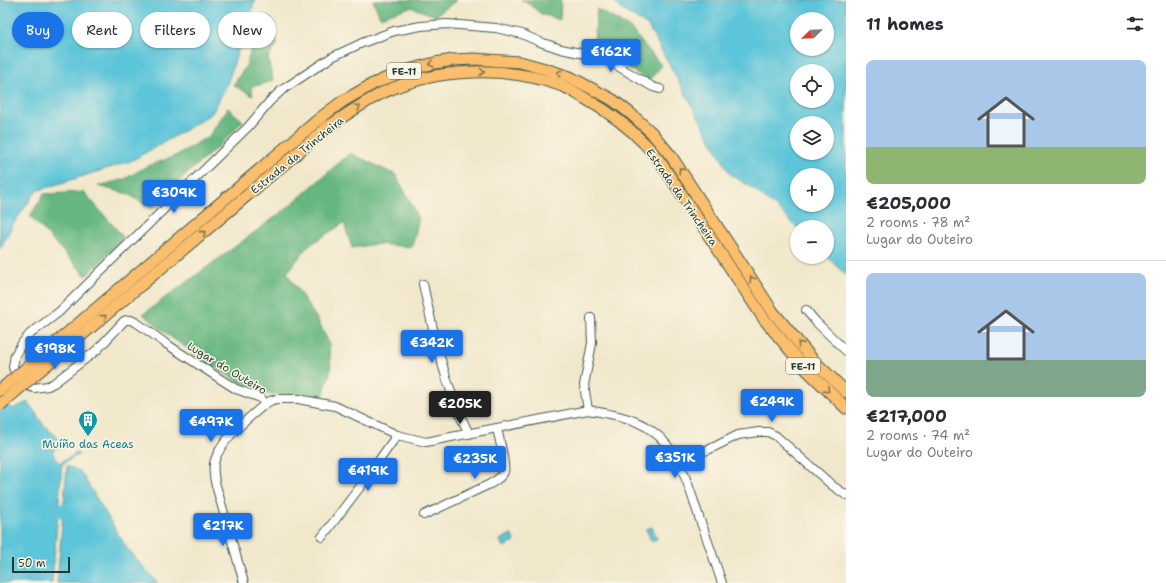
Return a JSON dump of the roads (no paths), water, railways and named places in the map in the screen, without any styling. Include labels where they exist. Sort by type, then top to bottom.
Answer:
[{"type":"highway","name":"Estrada da Trincheira","points":[[0,405],[28,374],[319,119],[343,101],[373,84],[401,72],[435,63],[474,59],[520,62],[545,68],[570,77],[613,100],[631,114],[650,132],[671,156],[773,312],[813,360],[846,392]]},
{"type":"highway","name":"Estrada da Trincheira","points":[[0,390],[28,374],[328,127],[354,109],[382,93],[410,82],[476,71],[519,75],[566,87],[606,110],[624,124],[644,143],[663,166],[764,319],[805,368],[846,408]]},
{"type":"street","name":"Lugar do Outeiro","points":[[244,583],[215,482],[213,472],[214,461],[220,448],[265,404],[261,398],[236,389],[131,320],[124,321],[97,350],[48,386],[34,388],[27,386],[16,374],[13,367],[15,355],[23,342],[30,334],[59,312],[248,127],[278,93],[332,57],[362,43],[394,31],[421,26],[447,24],[496,28],[522,34],[562,49],[604,58],[653,87],[660,89]]},
{"type":"street","points":[[423,284],[452,398],[468,434]]},
{"type":"street","points":[[806,310],[816,322],[846,351]]},
{"type":"street","points":[[588,410],[584,385],[592,343],[591,318]]},
{"type":"street","points":[[265,404],[276,399],[298,399],[335,406],[397,434],[426,442],[588,410],[614,414],[635,421],[651,430],[661,438],[676,456],[722,583]]},
{"type":"street","points":[[424,515],[490,484],[501,477],[504,470],[497,429]]},
{"type":"street","points":[[676,456],[708,450],[738,435],[768,432],[776,436],[833,486],[846,495]]},
{"type":"street","points":[[322,537],[363,483],[397,434]]},
{"type":"water","points":[[0,0],[255,0],[251,12],[218,12],[218,48],[239,48],[226,87],[212,113],[131,161],[36,191],[12,226],[0,249]]},
{"type":"water","points":[[614,0],[846,0],[846,275],[834,264],[834,220],[790,221],[752,188],[730,174],[648,26],[619,8]]},
{"type":"water","points":[[0,389],[12,409],[28,402],[43,424],[64,444],[52,451],[59,463],[77,453],[78,455],[62,464],[52,583],[0,583]]},
{"type":"water","points":[[67,466],[80,471],[128,550],[158,583],[57,583]]},
{"type":"water","points":[[652,527],[657,539],[651,541],[646,529]]},
{"type":"water","points":[[511,534],[515,542],[503,547],[500,540]]},
{"type":"waterway","points":[[42,500],[58,510],[81,519]]},
{"type":"place","name":"Muíño das Aceas","points":[[88,437]]}]
